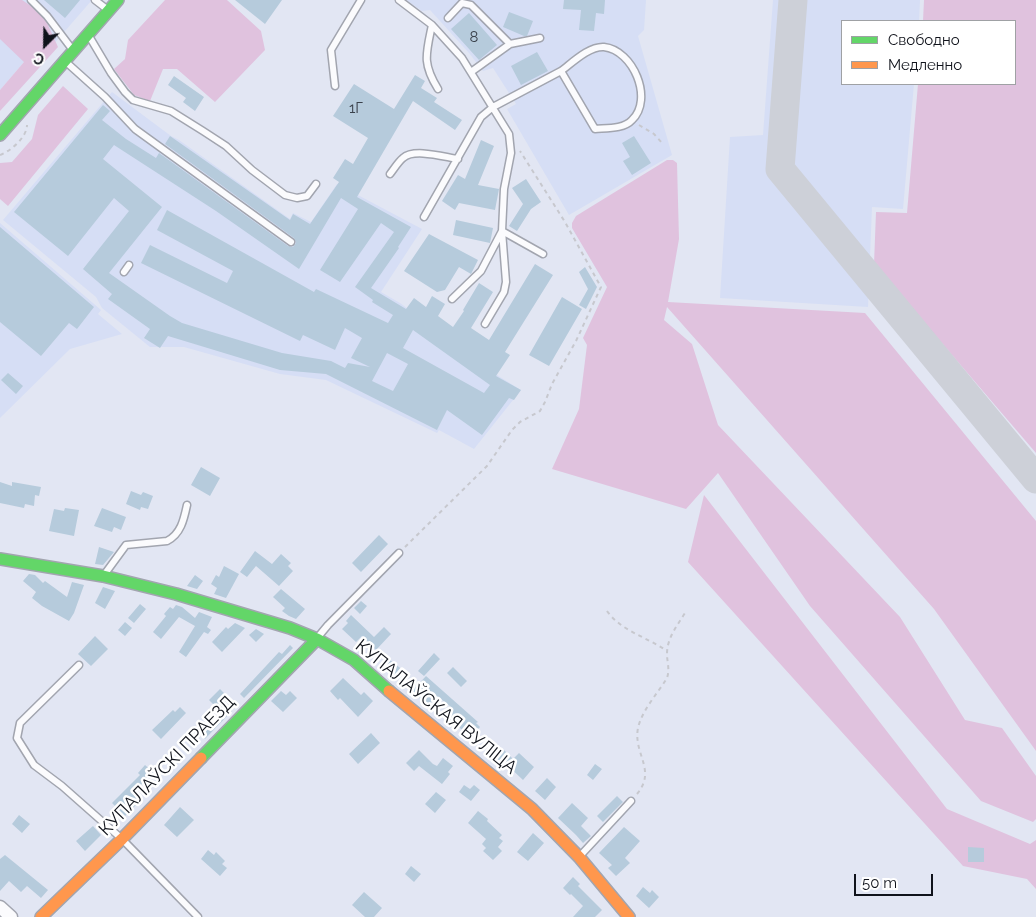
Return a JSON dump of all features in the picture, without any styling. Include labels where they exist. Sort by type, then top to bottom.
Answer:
[{"type":"street","points":[[0,135],[118,0]]},
{"type":"street","name":"КУПАЛАЎСКАЯ ВУЛІЦА","points":[[0,559],[103,576],[176,594],[290,628],[317,639],[354,660],[409,708],[532,809],[579,857],[629,917]]},
{"type":"street","name":"КУПАЛАЎСКІ ПРАЕЗД","points":[[41,917],[122,838],[317,639]]},
{"type":"street","points":[[0,906],[12,917]]},
{"type":"lane","points":[[31,0],[47,16],[74,51]]},
{"type":"lane","points":[[95,0],[109,10]]},
{"type":"lane","points":[[335,86],[331,50],[361,0]]},
{"type":"lane","points":[[399,0],[432,25],[462,58],[509,134],[510,153],[504,189],[502,231],[506,282],[504,292],[485,324]]},
{"type":"lane","points":[[448,18],[462,3],[471,5],[510,44]]},
{"type":"lane","points":[[432,25],[426,62],[429,74],[438,89]]},
{"type":"lane","points":[[88,35],[111,73],[133,100],[171,111],[203,131],[226,146],[252,170],[285,195],[297,198],[307,196],[316,184]]},
{"type":"lane","points":[[471,72],[510,44],[540,38]]},
{"type":"lane","points":[[424,217],[481,117],[493,107],[561,71],[590,51],[604,47],[622,53],[639,78],[642,97],[639,110],[632,121],[617,127],[595,129],[561,71]]},
{"type":"lane","points":[[65,61],[105,97],[134,129],[291,242]]},
{"type":"lane","points":[[390,174],[402,158],[409,154],[419,153],[458,159]]},
{"type":"lane","points":[[502,231],[543,254]]},
{"type":"lane","points":[[452,299],[481,271],[502,231]]},
{"type":"lane","points":[[124,272],[129,266]]},
{"type":"lane","points":[[103,576],[126,545],[167,541],[172,538],[183,523],[187,505]]},
{"type":"lane","points":[[317,639],[328,625],[399,553]]},
{"type":"lane","points":[[79,665],[20,723],[17,738],[34,765],[62,786],[122,838],[198,917]]},
{"type":"lane","points":[[579,857],[631,801]]},
{"type":"path","points":[[632,121],[654,134],[663,144]]},
{"type":"path","points":[[399,553],[487,466],[512,430],[520,422],[540,411],[601,287],[576,242],[509,134]]},
{"type":"path","points":[[606,611],[628,630],[655,642],[667,651]]},
{"type":"path","points":[[631,801],[641,790],[645,779],[646,768],[639,750],[638,729],[645,713],[667,678],[669,672],[667,651],[671,635],[685,613]]},
{"type":"shaded area","points":[[0,0],[92,0],[31,70],[24,62],[0,90]]},
{"type":"shaded area","points":[[0,0],[22,0],[43,14],[58,47],[0,111],[0,90],[24,62],[0,39]]},
{"type":"shaded area","points":[[165,0],[227,0],[261,31],[265,50],[215,102],[177,69],[163,69],[150,101],[134,95],[114,69],[125,59],[128,40]]},
{"type":"shaded area","points":[[406,0],[646,0],[644,30],[638,36],[672,155],[569,215],[507,109],[516,104],[493,68],[483,71],[430,10],[422,11]]},
{"type":"shaded area","points":[[773,0],[920,0],[919,20],[841,20],[841,85],[914,85],[903,209],[872,207],[868,307],[720,298],[730,137],[763,135]]},
{"type":"shaded area","points":[[924,0],[1036,0],[1036,453],[874,264],[876,212],[907,213],[918,85],[1016,85],[1016,20],[923,20]]},
{"type":"shaded area","points":[[63,86],[88,109],[8,206],[0,199],[0,163],[12,162],[32,139],[38,115]]},
{"type":"shaded area","points":[[112,92],[171,136],[290,219],[293,213],[311,222],[337,184],[422,229],[381,292],[400,303],[500,377],[521,390],[474,449],[439,430],[437,433],[326,380],[280,374],[184,347],[150,347],[102,308],[96,297],[3,220]]},
{"type":"shaded area","points":[[667,160],[673,160],[677,163],[679,239],[668,302],[865,313],[1036,521],[1036,751],[934,609],[667,307],[664,320],[692,344],[718,425],[900,617],[965,720],[1002,728],[1036,776],[1036,819],[1033,822],[981,801],[810,606],[718,473],[686,509],[552,469],[579,409],[587,345],[583,338],[607,287],[572,228],[572,223],[576,216]]},
{"type":"shaded area","points":[[0,223],[101,310],[98,314],[122,334],[70,349],[0,418]]},
{"type":"shaded area","points":[[704,495],[947,809],[1030,844],[1036,840],[1036,889],[1027,879],[963,866],[688,562]]},
{"type":"building","points":[[44,0],[80,0],[65,18]]},
{"type":"building","points":[[235,0],[282,0],[265,24]]},
{"type":"building","points":[[564,0],[605,0],[604,14],[596,13],[594,31],[579,30],[581,10],[563,9]]},
{"type":"building","points":[[509,12],[533,21],[527,36],[503,27]]},
{"type":"building","points":[[469,13],[497,45],[479,60],[451,29]]},
{"type":"building","points":[[537,52],[548,71],[521,85],[511,66]]},
{"type":"building","points":[[415,75],[425,81],[421,88],[437,98],[434,102],[462,120],[455,130],[413,101],[357,197],[411,227],[371,288],[406,309],[414,298],[426,307],[432,296],[445,304],[438,316],[453,327],[479,283],[493,292],[471,328],[489,340],[535,264],[553,275],[505,352],[510,355],[496,376],[521,390],[514,400],[509,398],[482,435],[447,410],[437,430],[326,374],[280,370],[168,336],[160,348],[144,338],[150,329],[108,299],[112,294],[83,269],[129,211],[114,198],[68,256],[14,212],[103,105],[110,111],[102,120],[126,139],[156,158],[159,153],[288,246],[293,247],[296,243],[294,238],[165,144],[170,136],[290,220],[293,214],[310,224],[339,182],[333,178],[345,159],[353,164],[368,138],[333,116],[354,84],[394,109]],"holes":[[[114,145],[216,211],[299,269],[341,198],[358,209],[320,270],[340,282],[381,223],[394,232],[355,287],[373,300],[372,302],[393,315],[388,323],[316,289],[314,292],[167,210],[157,230],[233,271],[227,283],[150,245],[141,263],[300,341],[303,335],[335,350],[345,328],[362,338],[351,358],[370,367],[348,363],[345,368],[331,361],[282,353],[182,323],[109,273],[162,207],[103,159]],[[413,330],[490,385],[484,393],[403,348]],[[387,353],[408,364],[393,391],[372,381]]]},
{"type":"building","points":[[174,76],[204,97],[195,111],[183,102],[186,98],[168,85]]},
{"type":"building","points":[[634,136],[651,163],[632,175],[623,161],[630,157],[622,143]]},
{"type":"building","points":[[481,140],[494,146],[478,185],[499,189],[495,210],[459,203],[455,210],[442,201],[458,175],[465,179]]},
{"type":"building","points":[[526,179],[541,202],[531,209],[517,231],[509,226],[523,204],[512,188]]},
{"type":"building","points":[[456,220],[493,228],[490,243],[453,235]]},
{"type":"building","points":[[0,227],[94,307],[77,329],[69,323],[41,356],[0,322]]},
{"type":"building","points":[[429,234],[478,260],[471,274],[459,267],[445,290],[437,292],[404,271]]},
{"type":"building","points":[[585,267],[597,287],[586,309],[579,305],[588,289],[579,272]]},
{"type":"building","points":[[562,297],[582,309],[549,366],[529,355]]},
{"type":"building","points":[[8,373],[23,386],[16,394],[1,380]]},
{"type":"building","points":[[201,467],[220,478],[210,496],[191,485]]},
{"type":"building","points":[[0,482],[12,486],[12,482],[41,487],[39,496],[35,495],[34,506],[25,504],[24,508],[0,503]]},
{"type":"building","points":[[131,491],[141,495],[143,492],[153,496],[148,509],[141,507],[140,510],[126,504]]},
{"type":"building","points":[[65,508],[79,510],[74,536],[49,531],[54,509],[64,511]]},
{"type":"building","points":[[102,508],[126,517],[121,530],[114,527],[112,532],[94,526]]},
{"type":"building","points":[[379,535],[388,544],[361,572],[352,563]]},
{"type":"building","points":[[99,547],[114,552],[103,565],[95,564]]},
{"type":"building","points":[[255,551],[272,564],[281,554],[291,563],[288,566],[293,571],[279,586],[256,566],[247,577],[240,572]]},
{"type":"building","points":[[224,566],[239,574],[226,598],[214,594],[217,588],[211,584],[216,575],[219,577]]},
{"type":"building","points":[[29,574],[35,575],[43,583],[45,581],[67,597],[72,582],[84,585],[74,613],[69,621],[42,606],[32,598],[36,592],[23,581]]},
{"type":"building","points":[[195,575],[203,581],[197,589],[187,586]]},
{"type":"building","points":[[103,587],[115,591],[105,609],[95,603]]},
{"type":"building","points":[[281,589],[305,609],[296,619],[282,611],[285,608],[273,597]]},
{"type":"building","points":[[361,601],[367,606],[360,614],[354,608]]},
{"type":"building","points":[[140,604],[146,609],[134,623],[128,618]]},
{"type":"building","points":[[176,605],[182,607],[195,618],[199,612],[212,617],[207,627],[211,630],[208,634],[204,632],[186,657],[179,652],[195,626],[179,617],[161,639],[153,632],[166,616],[164,614],[170,607],[173,609]]},
{"type":"building","points":[[351,615],[374,637],[384,627],[391,634],[376,650],[362,636],[356,642],[342,629],[348,623],[346,621]]},
{"type":"building","points":[[125,622],[132,628],[125,636],[118,630]]},
{"type":"building","points":[[235,623],[245,628],[222,652],[212,642],[226,627],[228,629]]},
{"type":"building","points":[[256,629],[264,634],[256,642],[249,635]]},
{"type":"building","points":[[95,636],[108,649],[91,666],[78,654]]},
{"type":"building","points":[[290,645],[293,648],[244,698],[240,694],[279,652],[282,654]]},
{"type":"building","points":[[434,653],[440,659],[424,676],[418,671]]},
{"type":"building","points":[[390,660],[404,671],[398,679],[384,668]]},
{"type":"building","points":[[453,667],[467,681],[461,687],[447,673]]},
{"type":"building","points":[[426,676],[478,722],[476,723],[480,727],[471,737],[445,716],[447,714],[445,712],[450,706],[437,696],[428,706],[412,691]]},
{"type":"building","points":[[343,678],[361,695],[364,692],[373,701],[358,717],[340,698],[338,700],[330,691]]},
{"type":"building","points":[[220,689],[229,698],[224,703],[232,711],[205,739],[201,735],[222,713],[209,700]]},
{"type":"building","points":[[281,691],[286,695],[290,691],[297,698],[283,712],[271,701]]},
{"type":"building","points":[[180,707],[186,713],[161,739],[152,730],[173,710],[175,712]]},
{"type":"building","points":[[371,733],[380,743],[358,764],[349,754]]},
{"type":"building","points":[[419,750],[437,766],[443,758],[453,766],[448,772],[450,774],[442,784],[419,766],[414,771],[406,763]]},
{"type":"building","points":[[504,750],[513,759],[519,753],[534,767],[523,780],[505,763],[503,765],[496,758]]},
{"type":"building","points":[[595,764],[602,769],[593,780],[587,775]]},
{"type":"building","points":[[145,765],[153,772],[136,790],[143,798],[125,816],[112,803],[140,775],[138,773]]},
{"type":"building","points":[[547,778],[556,787],[545,800],[535,791]]},
{"type":"building","points":[[464,785],[470,789],[474,785],[480,790],[471,801],[459,792]]},
{"type":"building","points":[[436,792],[446,800],[435,813],[425,804]]},
{"type":"building","points":[[617,796],[623,802],[603,822],[597,816]]},
{"type":"building","points":[[572,803],[588,818],[581,826],[591,836],[583,843],[558,818]]},
{"type":"building","points":[[180,807],[194,820],[177,837],[164,825]]},
{"type":"building","points":[[478,811],[502,835],[499,838],[503,841],[498,847],[502,851],[493,860],[483,851],[486,848],[482,844],[486,839],[468,823]]},
{"type":"building","points":[[19,815],[30,824],[22,833],[12,824]]},
{"type":"building","points":[[93,826],[101,835],[85,851],[76,841]]},
{"type":"building","points":[[624,827],[640,841],[625,858],[630,863],[616,876],[608,868],[612,865],[599,853]]},
{"type":"building","points":[[533,833],[544,843],[528,861],[517,852]]},
{"type":"building","points":[[968,847],[984,848],[984,862],[968,862]]},
{"type":"building","points":[[208,850],[214,855],[216,852],[225,861],[222,864],[227,868],[220,876],[201,859]]},
{"type":"building","points":[[5,855],[48,890],[41,898],[27,886],[21,892],[9,881],[0,891],[0,859]]},
{"type":"building","points":[[411,866],[421,874],[414,882],[405,874]]},
{"type":"building","points":[[573,877],[580,884],[578,886],[602,910],[595,917],[573,917],[583,906],[563,888]]},
{"type":"building","points":[[643,887],[650,893],[652,890],[659,897],[649,908],[636,896]]},
{"type":"building","points":[[364,892],[382,908],[374,917],[365,917],[352,905]]},
{"type":"taxiway","points":[[793,0],[780,169],[1036,479]]},
{"type":"traffic: fast","points":[[0,135],[118,0]]},
{"type":"traffic: fast","points":[[0,559],[103,576],[176,594],[290,628],[317,639],[354,660],[389,691]]},
{"type":"traffic: fast","points":[[201,758],[317,639]]},
{"type":"traffic: slow","points":[[389,691],[532,809],[579,857],[629,917]]},
{"type":"traffic: slow","points":[[41,917],[122,839],[201,758]]}]
